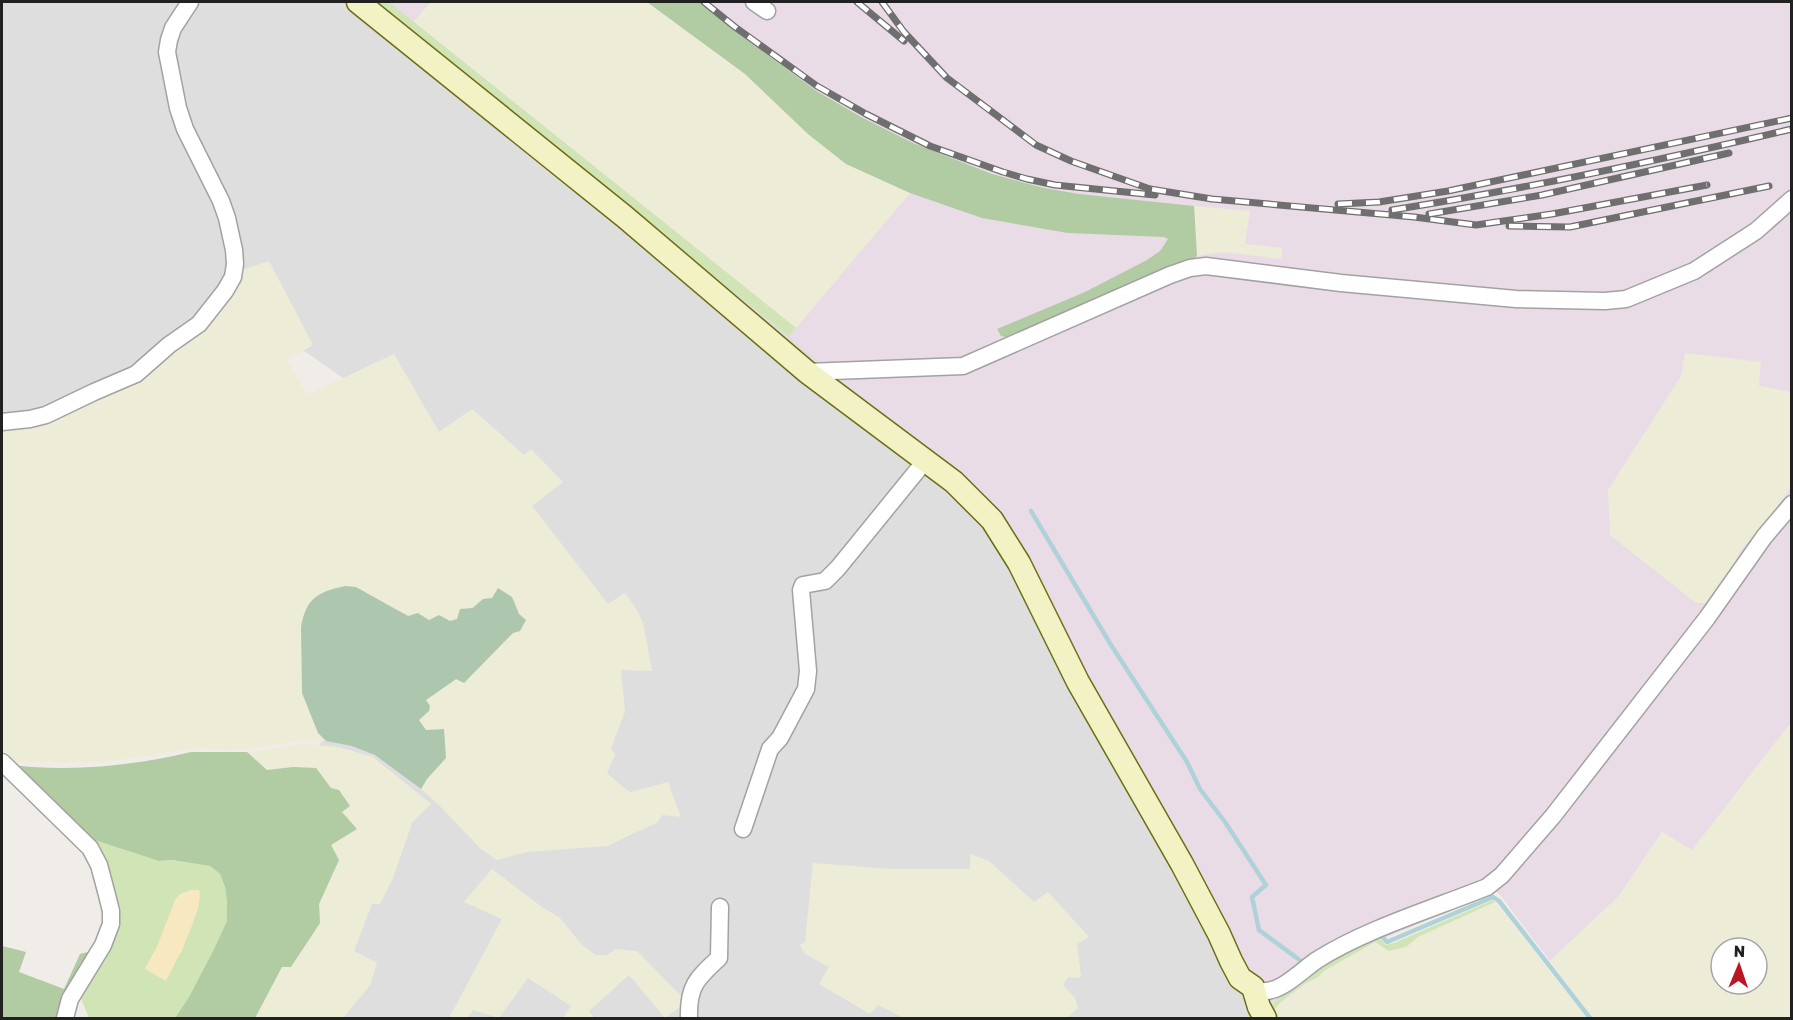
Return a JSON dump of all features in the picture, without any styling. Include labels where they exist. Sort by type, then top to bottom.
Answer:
[{"type":"street","points":[[2,422],[46,415],[136,374],[169,345],[199,324],[233,277],[234,250],[227,218],[221,201],[185,129],[178,108],[167,52],[168,40],[173,28],[190,2]]},
{"type":"street","points":[[358,2],[625,217],[807,372],[954,482],[992,520],[1019,563],[1078,682],[1182,864],[1240,978],[1262,991],[1273,989],[1292,980],[1316,961],[1338,948],[1486,887],[1502,875],[1561,807],[1707,618],[1764,537],[1791,504]]},
{"type":"street","points":[[807,372],[963,366],[1170,275],[1190,268],[1206,266],[1341,283],[1516,299],[1605,301],[1626,299],[1694,271],[1756,231],[1791,199]]},
{"type":"street","points":[[743,829],[770,749],[780,738],[806,688],[808,671],[801,590],[803,585],[825,581],[838,568],[925,461]]},
{"type":"street","points":[[2,762],[90,848],[99,866],[111,910],[111,924],[103,945],[70,999],[65,1018]]},
{"type":"street","points":[[689,1018],[689,998],[692,988],[719,958],[720,907]]},
{"type":"street","points":[[1253,987],[1265,1018]]},
{"type":"shaded area","points":[[2,2],[725,2],[1312,741],[1321,1018],[193,1018],[304,771],[480,474],[270,327],[2,423]]},
{"type":"shaded area","points":[[389,2],[431,2],[413,22]]},
{"type":"shaded area","points":[[647,2],[1791,2],[1791,726],[1789,725],[1692,851],[1662,832],[1619,896],[1550,961],[1497,892],[1380,940],[1378,936],[1296,982],[1273,1004],[1243,967],[1184,846],[1081,662],[988,506],[950,471],[789,336],[910,193],[846,164]]},
{"type":"green space","points":[[369,2],[389,2],[796,328],[789,336]]},
{"type":"green space","points":[[431,2],[647,2],[745,74],[808,134],[846,164],[910,193],[796,328],[413,22]]},
{"type":"green space","points":[[647,2],[700,2],[818,92],[913,143],[992,174],[1044,188],[1079,194],[1194,206],[1197,256],[1191,261],[1006,337],[1001,336],[997,329],[1085,292],[1147,260],[1160,251],[1168,239],[1068,233],[982,218],[910,193],[846,164],[808,134],[745,74]]},
{"type":"green space","points":[[1194,206],[1250,211],[1245,244],[1282,248],[1282,259],[1223,252],[1197,256]]},
{"type":"green space","points":[[269,261],[313,345],[287,360],[307,395],[394,354],[439,432],[472,409],[524,455],[531,449],[563,482],[532,506],[608,604],[625,593],[643,623],[652,671],[621,670],[625,712],[611,748],[615,755],[607,773],[631,792],[668,782],[681,817],[662,815],[658,822],[607,846],[527,852],[497,860],[481,849],[421,789],[434,770],[426,730],[418,720],[425,701],[457,679],[513,633],[520,631],[526,620],[519,614],[512,597],[483,599],[457,619],[429,620],[409,616],[356,587],[301,627],[302,693],[318,733],[326,741],[303,740],[245,750],[191,749],[99,763],[27,762],[5,760],[2,756],[2,424],[138,375],[239,271]]},
{"type":"green space","points":[[1685,353],[1761,362],[1759,386],[1791,392],[1791,488],[1740,551],[1730,573],[1710,601],[1703,603],[1696,603],[1610,535],[1608,490],[1681,376]]},
{"type":"green space","points":[[345,586],[356,587],[408,616],[418,613],[429,620],[439,615],[450,621],[457,619],[460,609],[473,608],[483,599],[492,598],[498,588],[512,597],[519,614],[526,620],[520,631],[513,633],[464,683],[456,679],[426,700],[430,706],[429,711],[419,720],[426,730],[444,729],[446,758],[421,789],[375,755],[352,746],[326,741],[318,733],[302,693],[301,627],[306,609],[321,594]]},
{"type":"green space","points":[[1789,725],[1792,726],[1791,1018],[1594,1018],[1550,961],[1619,896],[1662,832],[1692,850]]},
{"type":"green space","points":[[303,744],[339,747],[373,757],[431,804],[412,823],[393,878],[380,904],[372,904],[354,951],[377,963],[370,985],[343,1018],[255,1018],[282,967],[320,923],[319,904],[339,860],[331,845],[342,811],[349,806],[316,768],[293,767],[267,770],[247,752]]},
{"type":"green space","points":[[191,752],[247,752],[267,770],[293,767],[316,768],[331,788],[339,790],[350,806],[342,812],[357,829],[331,845],[339,860],[319,904],[320,923],[291,967],[282,967],[255,1018],[175,1018],[189,997],[227,921],[225,887],[220,874],[210,866],[172,860],[159,861],[82,836],[11,765],[79,768],[146,761]]},
{"type":"green space","points":[[82,836],[159,861],[172,860],[210,866],[220,874],[225,887],[227,921],[189,997],[175,1018],[89,1018],[80,996],[110,934]],"holes":[[[199,905],[181,953],[145,969],[156,949]]]},
{"type":"green space","points":[[970,854],[989,861],[1034,902],[1048,892],[1089,937],[1077,944],[1081,976],[1079,978],[1069,977],[1065,981],[1064,986],[1075,998],[1078,1008],[1067,1018],[904,1018],[878,1005],[870,1014],[819,984],[829,967],[805,954],[800,945],[805,942],[813,863],[892,869],[970,869]]},
{"type":"green space","points":[[492,869],[560,918],[582,945],[596,955],[607,955],[616,949],[637,951],[683,998],[681,1006],[665,1018],[629,975],[589,1011],[594,1018],[563,1018],[571,1006],[528,978],[499,1018],[473,1010],[467,1018],[449,1018],[502,919],[464,902]]},
{"type":"green space","points":[[1493,900],[1495,902],[1418,937],[1406,947],[1389,951],[1375,942],[1295,990],[1282,1001],[1273,1014],[1271,1009],[1279,998],[1319,966],[1378,936],[1386,945],[1394,943]]},
{"type":"green space","points":[[1495,902],[1587,1018],[1278,1018],[1273,1014],[1276,1006],[1305,984],[1375,942],[1379,946],[1398,949],[1406,947],[1418,937]]},
{"type":"green space","points":[[2,946],[26,952],[19,972],[64,989],[80,954],[95,950],[61,1018],[2,1018]]},
{"type":"sand","points":[[199,890],[198,909],[166,981],[145,969],[156,949],[175,900],[180,894]]},
{"type":"waterway","points":[[1031,511],[1111,645],[1187,762],[1200,789],[1225,822],[1266,885],[1252,897],[1259,930],[1305,964]]},
{"type":"waterway","points":[[1379,933],[1387,942],[1493,897],[1499,901],[1590,1018]]},
{"type":"railway","points":[[704,2],[817,86],[930,146],[1027,179],[1055,185],[1155,195]]},
{"type":"railway","points":[[857,2],[904,41]]},
{"type":"railway","points":[[882,2],[904,32],[947,78],[1036,145],[1071,161],[1150,189],[1212,199],[1414,217],[1476,225],[1552,214],[1707,185]]},
{"type":"railway","points":[[1338,204],[1379,202],[1448,191],[1792,118]]},
{"type":"railway","points":[[1392,210],[1593,173],[1792,129]]},
{"type":"railway","points":[[1429,214],[1542,195],[1729,153]]},
{"type":"railway","points":[[1509,226],[1570,227],[1769,186]]}]
